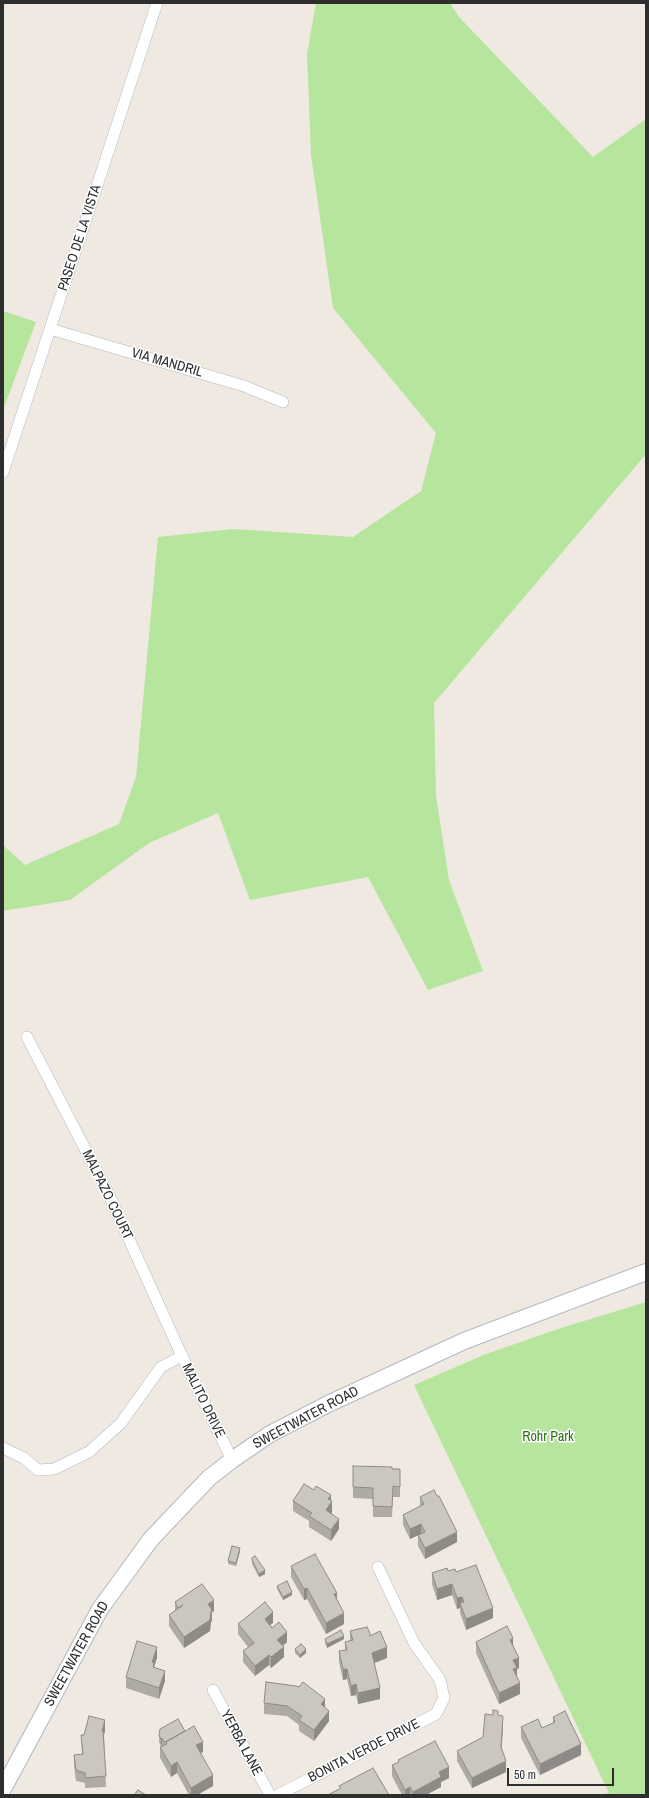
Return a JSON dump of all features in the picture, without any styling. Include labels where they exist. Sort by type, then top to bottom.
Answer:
[{"type":"main road","name":"SWEETWATER ROAD","points":[[3,1789],[100,1609],[138,1556],[170,1518],[209,1478],[270,1434],[296,1420],[464,1341],[646,1272]]},
{"type":"street","name":"PASEO DE LA VISTA","points":[[3,472],[157,3]]},
{"type":"street","name":"VIA MANDRIL","points":[[50,329],[244,386],[283,402]]},
{"type":"street","name":"MALPAZO COURT","points":[[27,1037],[108,1193],[182,1356]]},
{"type":"street","name":"MALITO DRIVE","points":[[3,1448],[24,1458],[38,1470],[54,1469],[89,1452],[121,1423],[161,1366],[182,1356],[232,1460]]},
{"type":"street","name":"BONITA VERDE DRIVE","points":[[278,1795],[436,1714],[444,1698],[440,1680],[414,1642],[378,1568]]},
{"type":"street","name":"YERBA LANE","points":[[213,1690],[270,1795]]},
{"type":"green space","points":[[316,3],[450,3],[459,17],[593,157],[646,119],[646,454],[434,703],[436,796],[449,880],[483,971],[428,990],[368,877],[250,900],[218,813],[149,843],[70,900],[3,911],[3,845],[25,865],[119,824],[136,777],[158,537],[233,529],[353,537],[421,491],[436,433],[333,308],[311,155],[307,54]]},
{"type":"green space","points":[[3,311],[36,322],[3,410]]},
{"type":"green space","name":"Rohr Park","points":[[646,1302],[646,1795],[596,1795],[609,1793],[414,1385],[486,1354],[561,1328]]},
{"type":"building","points":[[353,1466],[392,1467],[392,1469],[400,1469],[400,1487],[393,1486],[392,1507],[373,1506],[373,1488],[353,1487]]},
{"type":"building","points":[[304,1484],[314,1490],[316,1486],[331,1495],[328,1499],[332,1501],[326,1510],[339,1519],[331,1530],[309,1516],[312,1513],[293,1501]]},
{"type":"building","points":[[434,1490],[437,1496],[439,1496],[457,1532],[425,1548],[418,1535],[425,1532],[421,1524],[410,1529],[403,1515],[424,1504],[420,1497]]},
{"type":"building","points":[[232,1546],[240,1548],[236,1563],[228,1561]]},
{"type":"building","points":[[315,1554],[337,1593],[334,1594],[344,1613],[326,1623],[307,1588],[304,1589],[291,1566]]},
{"type":"building","points":[[255,1556],[265,1570],[259,1574],[252,1560]]},
{"type":"building","points":[[476,1565],[493,1608],[466,1619],[460,1603],[464,1602],[462,1597],[457,1598],[452,1584],[437,1589],[432,1573],[447,1568],[448,1571],[455,1569],[456,1572]]},
{"type":"building","points":[[287,1581],[292,1592],[283,1597],[277,1586]]},
{"type":"building","points":[[202,1584],[214,1600],[208,1604],[212,1610],[210,1620],[184,1637],[169,1615],[183,1605],[178,1608],[175,1602]]},
{"type":"building","points":[[265,1602],[273,1612],[265,1619],[272,1628],[279,1622],[287,1632],[277,1640],[284,1647],[271,1657],[269,1655],[255,1666],[243,1651],[254,1643],[238,1624]]},
{"type":"building","points":[[507,1626],[513,1638],[510,1640],[519,1658],[513,1660],[517,1668],[513,1669],[520,1683],[499,1693],[476,1642]]},
{"type":"building","points":[[367,1627],[370,1636],[380,1631],[387,1647],[372,1653],[380,1688],[358,1693],[356,1684],[351,1686],[347,1669],[343,1669],[339,1651],[347,1650],[345,1642],[353,1640],[350,1631]]},
{"type":"building","points":[[341,1630],[344,1636],[327,1644],[325,1639]]},
{"type":"building","points":[[137,1641],[157,1647],[152,1662],[154,1663],[153,1667],[165,1671],[159,1688],[126,1677]]},
{"type":"building","points":[[301,1644],[306,1649],[300,1655],[295,1649]]},
{"type":"building","points":[[266,1682],[299,1687],[303,1682],[325,1699],[321,1704],[329,1711],[314,1730],[299,1720],[302,1716],[287,1706],[264,1703]]},
{"type":"building","points":[[493,1710],[498,1711],[498,1715],[503,1716],[501,1747],[506,1761],[472,1778],[457,1751],[483,1737],[485,1714],[493,1715]]},
{"type":"building","points":[[565,1711],[581,1744],[540,1764],[521,1727],[538,1719],[542,1728],[555,1722],[553,1717]]},
{"type":"building","points":[[89,1716],[105,1720],[102,1731],[106,1776],[85,1778],[85,1773],[76,1770],[74,1755],[83,1754],[81,1735],[84,1735]]},
{"type":"building","points":[[178,1719],[185,1731],[164,1742],[159,1735],[160,1729]]},
{"type":"building","points":[[194,1726],[203,1742],[196,1745],[213,1775],[191,1788],[177,1762],[171,1766],[160,1747]]},
{"type":"building","points":[[435,1741],[449,1767],[439,1772],[441,1777],[413,1792],[410,1787],[405,1790],[392,1765],[399,1762],[398,1760]]},
{"type":"building","points":[[373,1768],[389,1795],[328,1795],[341,1788],[339,1786]]},
{"type":"building","points":[[138,1790],[146,1795],[134,1795]]}]
